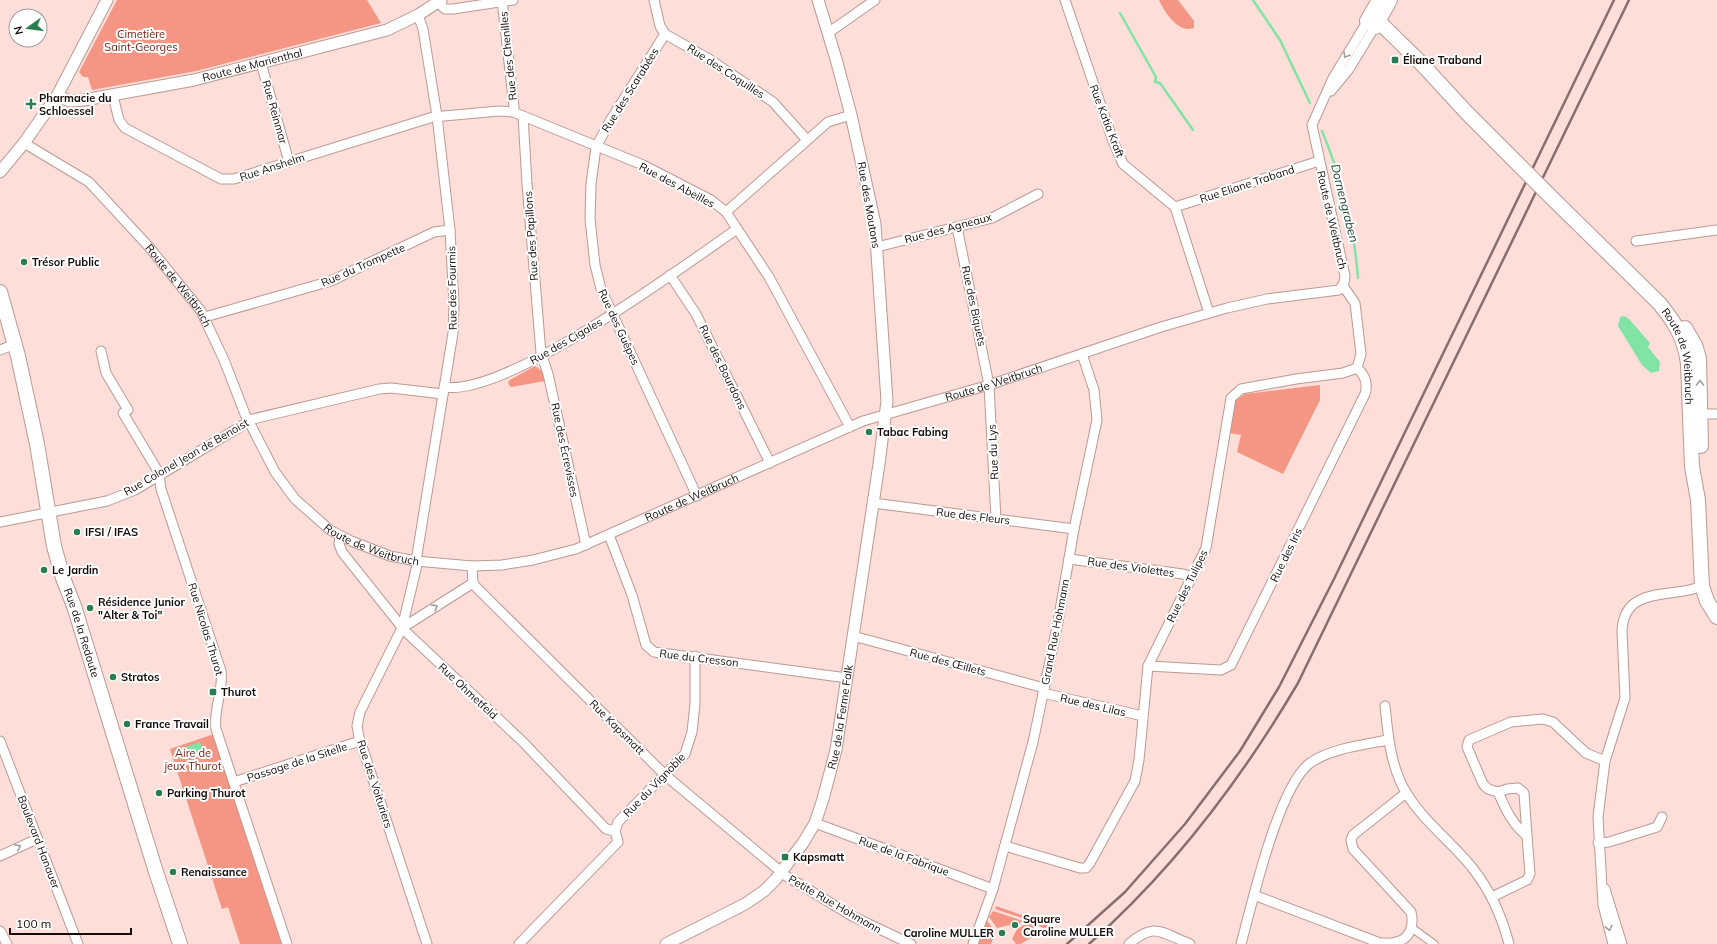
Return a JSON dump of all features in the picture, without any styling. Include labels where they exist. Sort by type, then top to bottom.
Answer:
[{"type":"main road","points":[[1373,21],[1379,0]]},
{"type":"main road","points":[[1373,21],[1390,0]]},
{"type":"main road","name":"Route de Weitbruch","points":[[1373,21],[1439,90],[1467,113],[1552,199],[1659,303],[1679,320],[1695,345],[1700,366],[1693,414]]},
{"type":"main road","name":"Rue de la Redoute","points":[[0,292],[15,344],[37,444],[48,512],[63,578],[74,606],[156,872],[180,944]]},
{"type":"main road","points":[[1693,414],[1692,467],[1698,500],[1702,586],[1707,602],[1717,618]]},
{"type":"street","points":[[0,172],[24,143],[57,96],[107,0]]},
{"type":"street","points":[[440,1],[445,9],[453,10],[513,0]]},
{"type":"street","points":[[654,0],[660,26],[665,34]]},
{"type":"street","name":"Rue des Moutons","points":[[818,0],[851,115],[875,224],[887,401],[886,415]]},
{"type":"street","points":[[828,33],[875,0]]},
{"type":"street","name":"Rue Katia Kraft","points":[[1065,0],[1102,114],[1123,164],[1175,207]]},
{"type":"street","name":"Route de Marienthal","points":[[57,96],[70,101],[113,96],[194,80],[387,30],[418,15],[440,1]]},
{"type":"street","name":"Rue des Chenilles","points":[[502,1],[514,108],[513,112]]},
{"type":"street","name":"Rue des Fourmis","points":[[416,561],[453,333],[454,304],[450,230],[437,116],[423,29],[418,15]]},
{"type":"street","name":"Route de Weitbruch","points":[[24,143],[89,182],[149,247],[205,317],[249,421],[275,472],[295,499],[319,521],[340,536],[390,556],[416,561],[472,566],[502,565],[533,560],[586,545],[850,427],[886,415],[989,385],[1209,313],[1254,301],[1339,290],[1343,286],[1345,276],[1312,125],[1326,97],[1333,78],[1373,21]]},
{"type":"street","name":"Rue des Coquilles","points":[[665,34],[709,59],[773,102],[807,140]]},
{"type":"street","name":"Rue des Scarabées","points":[[596,147],[610,121],[665,34]]},
{"type":"street","name":"Rue Reinmar","points":[[261,63],[289,162]]},
{"type":"street","name":"Rue Anshelm","points":[[113,96],[119,120],[125,128],[222,179],[234,180],[437,116]]},
{"type":"street","name":"Rue des Abeilles","points":[[437,116],[499,111],[513,112],[643,165],[711,200],[726,212],[769,277],[850,427]]},
{"type":"street","points":[[726,212],[828,122],[851,115]]},
{"type":"street","name":"Rue des Papillons","points":[[523,116],[532,258],[542,356]]},
{"type":"street","name":"Rue des Guêpes","points":[[596,147],[591,184],[591,227],[595,265],[601,289],[697,496]]},
{"type":"street","name":"Rue Eliane Traband","points":[[1175,207],[1319,161]]},
{"type":"street","name":"Rue des Agneaux","points":[[877,247],[992,218],[1038,194]]},
{"type":"street","points":[[1175,207],[1209,313]]},
{"type":"street","name":"Rue des Biquets","points":[[957,226],[989,385]]},
{"type":"street","name":"Rue des Cigales","points":[[444,390],[458,388],[500,377],[542,356],[612,314],[737,229]]},
{"type":"street","name":"Rue du Trompette","points":[[205,317],[331,281],[434,232],[450,230]]},
{"type":"street","points":[[1636,241],[1717,230]]},
{"type":"street","name":"Rue des Bourdons","points":[[670,275],[696,314],[770,463]]},
{"type":"street","points":[[1343,286],[1355,303],[1361,354],[1357,368]]},
{"type":"street","points":[[0,350],[15,344]]},
{"type":"street","points":[[101,351],[106,373],[128,410],[123,414],[159,474]]},
{"type":"street","name":"Grand Rue Hohmann","points":[[973,944],[993,889],[1032,742],[1044,691],[1074,529],[1097,420],[1094,390],[1082,354]]},
{"type":"street","name":"Rue des Écrevisses","points":[[542,356],[548,374],[586,545]]},
{"type":"street","name":"Rue des Tulipes","points":[[1005,846],[1080,868],[1086,868],[1135,781],[1139,760],[1148,666],[1206,548],[1231,398],[1241,389],[1289,380],[1349,372],[1357,368]]},
{"type":"street","name":"Rue des Iris","points":[[1148,666],[1221,670],[1231,665],[1365,394],[1366,387],[1364,376],[1357,368]]},
{"type":"street","name":"Rue du Lys","points":[[989,385],[996,519]]},
{"type":"street","name":"Rue Colonel Jean de Benoist","points":[[0,522],[107,501],[134,490],[249,421],[278,412],[379,389],[444,390]]},
{"type":"street","name":"Route de Weitbruch","points":[[1693,414],[1717,414]]},
{"type":"street","name":"Rue de la Ferme Falk","points":[[666,944],[745,904],[764,891],[782,872],[815,823],[833,764],[886,415]]},
{"type":"street","name":"Rue Nicolas Thurot","points":[[159,474],[161,489],[221,671],[215,724],[288,944]]},
{"type":"street","name":"Rue des Fleurs","points":[[873,503],[1074,529]]},
{"type":"street","name":"Rue du Cresson","points":[[609,535],[632,595],[646,645],[654,652],[695,656],[846,678]]},
{"type":"street","name":"Rue Ohmetfeld","points":[[340,536],[339,544],[342,552],[402,628],[523,742],[606,829],[615,831]]},
{"type":"street","name":"Rue des Violettes","points":[[1069,559],[1183,574],[1192,577]]},
{"type":"street","name":"Rue des Voituriers","points":[[416,561],[417,565],[402,628],[360,712],[357,726],[360,741],[427,944]]},
{"type":"street","points":[[402,628],[473,583],[472,566]]},
{"type":"street","name":"Rue Kapsmatt","points":[[473,583],[665,775],[782,872]]},
{"type":"street","points":[[1613,944],[1603,905],[1603,884],[1598,843],[1599,805],[1605,761],[1625,698],[1622,631],[1624,620],[1628,611],[1635,603],[1644,597],[1702,586]]},
{"type":"street","name":"Rue des Œillets","points":[[853,636],[1044,691]]},
{"type":"street","name":"Rue du Vignoble","points":[[519,944],[618,842],[615,831],[618,822],[685,754],[692,732],[695,704],[695,656]]},
{"type":"street","name":"Rue des Lilas","points":[[1044,691],[1143,716]]},
{"type":"street","points":[[1385,706],[1388,740],[1396,768],[1406,793],[1420,812],[1474,870],[1492,897],[1504,926],[1509,944]]},
{"type":"street","points":[[1492,897],[1527,880],[1530,874],[1524,793],[1518,788],[1498,792],[1488,789],[1483,784],[1467,748],[1469,740],[1511,722],[1543,719],[1553,722],[1586,754],[1605,761]]},
{"type":"street","points":[[1242,944],[1254,895],[1282,805],[1290,790],[1309,764],[1323,756],[1346,748],[1388,740]]},
{"type":"street","name":"Boulevard Hanauer","points":[[0,741],[78,944]]},
{"type":"street","name":"Passage de la Sitelle","points":[[234,782],[360,741]]},
{"type":"street","points":[[1498,792],[1508,814],[1518,828],[1527,836]]},
{"type":"street","points":[[1254,895],[1380,942],[1396,942],[1403,939],[1412,928],[1413,920],[1411,912],[1353,849],[1351,840],[1353,835],[1406,793]]},
{"type":"street","points":[[1598,843],[1609,842],[1657,827],[1662,817]]},
{"type":"street","name":"Rue de la Fabrique","points":[[815,823],[993,889]]},
{"type":"street","points":[[0,856],[37,838]]},
{"type":"street","name":"Petite Rue Hohmann","points":[[782,872],[789,878],[852,916],[911,944]]},
{"type":"street","points":[[1603,884],[1622,944]]},
{"type":"street","points":[[1412,928],[1434,944]]},
{"type":"street","points":[[1129,944],[1143,932],[1152,930],[1190,944]]},
{"type":"street","points":[[0,931],[7,944]]},
{"type":"green space","name":"Cimetière Saint-Georges","points":[[117,0],[367,0],[381,23],[196,71],[92,90],[88,77],[83,77],[79,72]]},
{"type":"green space","points":[[1159,0],[1178,0],[1194,21],[1194,28],[1182,28],[1177,25],[1164,10]]},
{"type":"green space","points":[[535,366],[543,372],[545,381],[511,387],[509,385],[508,382],[510,380]]},
{"type":"green space","points":[[1320,385],[1320,400],[1283,474],[1237,452],[1241,435],[1229,433],[1235,401],[1245,394]]},
{"type":"green space","name":"Aire de jeux Thurot","points":[[214,734],[284,944],[240,944],[228,907],[222,909],[170,749]]},
{"type":"green space","points":[[996,906],[1045,923],[1048,926],[1044,929],[1034,922],[995,909]]},
{"type":"green space","points":[[993,911],[1023,921],[1012,929],[1009,925],[997,928],[989,917]]},
{"type":"green space","points":[[986,919],[995,932],[991,944],[978,944]]},
{"type":"green space","points":[[1027,923],[1035,926],[1039,930],[1038,933],[1021,944],[1016,944],[1012,939],[1017,929]]},
{"type":"shaded area","points":[[1624,316],[1629,319],[1650,343],[1648,347],[1660,362],[1659,371],[1651,373],[1642,365],[1618,326],[1620,317]]},
{"type":"shaded area","points":[[200,742],[203,751],[176,759],[174,751]]},
{"type":"waterway","name":"Dornengraben","points":[[1253,0],[1280,40],[1310,103]]},
{"type":"waterway","points":[[1120,13],[1156,77],[1155,82],[1160,83],[1193,130]]},
{"type":"waterway","name":"Dornengraben","points":[[1322,131],[1336,167],[1346,203],[1354,239],[1358,278]]},
{"type":"railway","points":[[1067,944],[1125,892],[1185,824],[1240,751],[1279,687],[1334,579],[1614,0]]},
{"type":"railway","points":[[1089,944],[1150,885],[1204,822],[1253,754],[1298,683],[1629,0]]},
{"type":"place","name":"Éliane Traband","points":[[1395,60]]},
{"type":"place","name":"Pharmacie du Schloessel","points":[[31,104]]},
{"type":"place","name":"Trésor Public","points":[[24,262]]},
{"type":"place","name":"Tabac Fabing","points":[[869,432]]},
{"type":"place","name":"IFSI / IFAS","points":[[77,532]]},
{"type":"place","name":"Le Jardin","points":[[44,570]]},
{"type":"place","name":"Résidence Junior \"Alter & Toi\"","points":[[90,608]]},
{"type":"place","name":"Stratos","points":[[113,677]]},
{"type":"place","name":"Thurot","points":[[213,692]]},
{"type":"place","name":"France Travail","points":[[127,724]]},
{"type":"place","name":"Parking Thurot","points":[[159,793]]},
{"type":"place","name":"Kapsmatt","points":[[785,857]]},
{"type":"place","name":"Renaissance","points":[[173,872]]},
{"type":"place","name":"Square Caroline MULLER","points":[[1015,925]]},
{"type":"place","name":"Caroline MULLER","points":[[1002,933]]}]
